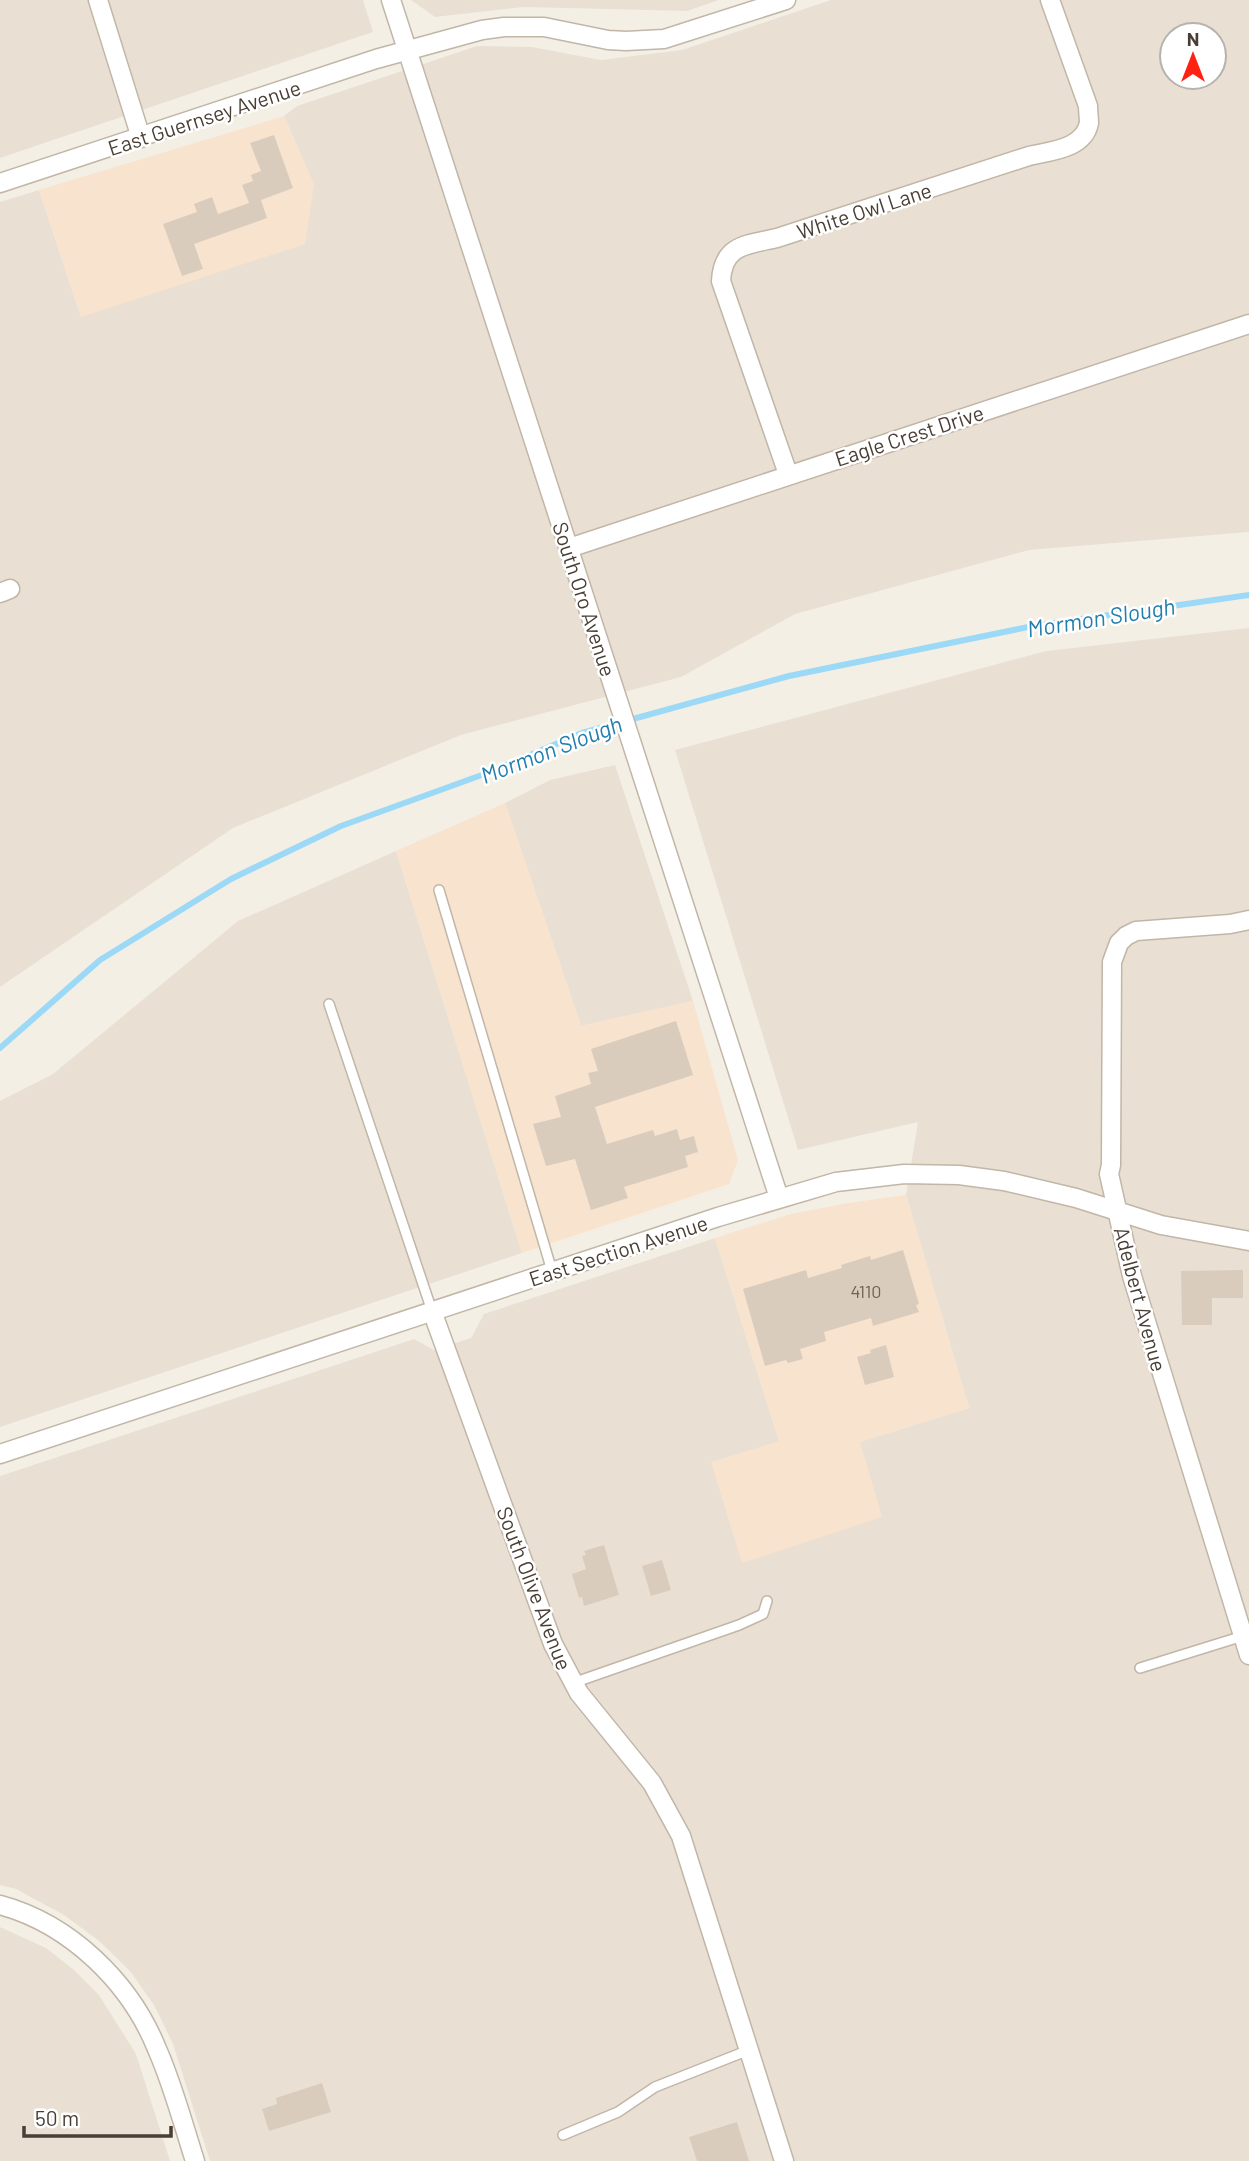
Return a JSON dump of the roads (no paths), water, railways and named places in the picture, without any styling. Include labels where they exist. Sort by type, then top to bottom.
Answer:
[{"type":"street","points":[[98,0],[141,138]]},
{"type":"street","name":"South Oro Avenue","points":[[391,0],[779,1198]]},
{"type":"street","name":"East Guernsey Avenue","points":[[0,183],[408,50],[482,30],[544,27],[608,40],[664,38],[786,0]]},
{"type":"street","name":"White Owl Lane","points":[[788,474],[721,281],[722,268],[729,254],[744,246],[777,238],[1077,142],[1089,124],[1088,106],[1050,0]]},
{"type":"street","name":"Eagle Crest Drive","points":[[569,548],[1249,324]]},
{"type":"street","name":"Adelbert Avenue","points":[[1249,920],[1230,924],[1143,929],[1126,936],[1119,943],[1112,962],[1109,1174],[1132,1276],[1249,1655]]},
{"type":"street","name":"East Section Avenue","points":[[0,1454],[552,1271],[835,1182],[904,1174],[959,1175],[1004,1181],[1076,1198],[1161,1225],[1249,1241]]},
{"type":"street","name":"South Olive Avenue","points":[[432,1311],[553,1644],[573,1683],[652,1783],[681,1836],[784,2161]]},
{"type":"street","points":[[0,1905],[39,1919],[65,1935],[86,1951],[121,1987],[157,2048],[195,2161]]},
{"type":"lane","points":[[439,890],[552,1271]]},
{"type":"lane","points":[[329,1004],[432,1311]]},
{"type":"lane","points":[[573,1683],[739,1625],[763,1614],[767,1601]]},
{"type":"lane","points":[[1140,1668],[1243,1636]]},
{"type":"lane","points":[[563,2135],[618,2112],[655,2087],[749,2050]]},
{"type":"waterway","name":"Mormon Slough","points":[[0,1048],[100,960],[231,879],[341,826],[490,772],[582,733],[789,676],[1033,626],[1249,595]]}]
